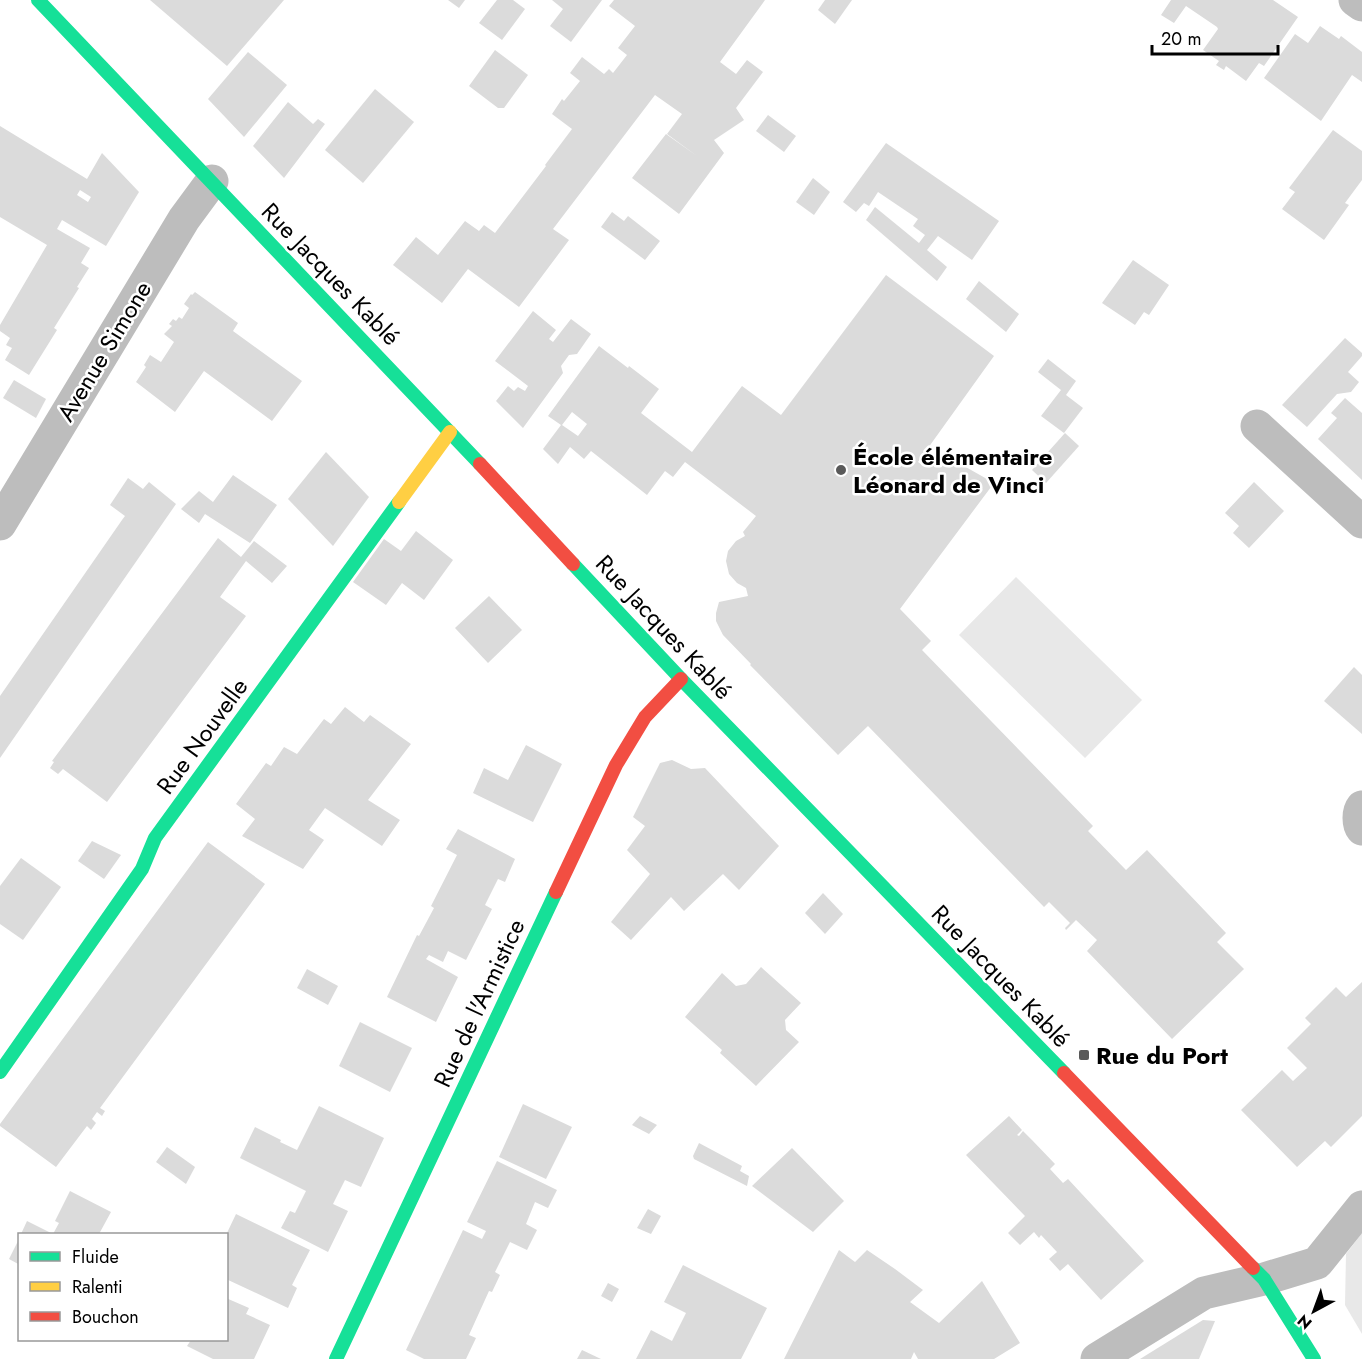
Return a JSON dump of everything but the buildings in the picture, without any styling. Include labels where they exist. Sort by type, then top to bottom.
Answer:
[{"type":"main road","name":"Rue Jacques Kablé","points":[[38,0],[450,432],[681,679],[1264,1279],[1314,1359]]},
{"type":"main road","name":"Rue Nouvelle","points":[[0,1072],[142,869],[155,838],[450,432]]},
{"type":"main road","name":"Rue de l'Armistice","points":[[336,1359],[616,765],[645,717],[681,679]]},
{"type":"street","points":[[1355,0],[1362,5]]},
{"type":"street","name":"Avenue Simone","points":[[0,524],[184,219],[212,181]]},
{"type":"street","points":[[1257,426],[1362,522]]},
{"type":"street","points":[[1362,807],[1359,811],[1362,830]]},
{"type":"street","points":[[1097,1359],[1204,1293],[1264,1279],[1317,1263],[1362,1207]]},
{"type":"shaded area","points":[[1016,577],[1142,700],[1085,758],[959,635]]},
{"type":"shaded area","points":[[1362,1233],[1362,1334],[1345,1305],[1346,1254]]},
{"type":"traffic: fast","points":[[38,0],[480,464]]},
{"type":"traffic: fast","points":[[0,1072],[142,869],[155,838],[399,502]]},
{"type":"traffic: fast","points":[[573,564],[681,679],[1064,1073]]},
{"type":"traffic: fast","points":[[336,1359],[556,892]]},
{"type":"traffic: fast","points":[[1253,1268],[1264,1279],[1314,1359]]},
{"type":"traffic: slow","points":[[399,502],[450,432]]},
{"type":"traffic: jam","points":[[480,464],[573,564]]},
{"type":"traffic: jam","points":[[556,892],[616,765],[645,717],[681,679]]},
{"type":"traffic: jam","points":[[1064,1073],[1253,1268]]},
{"type":"place","name":"École élémentaire Léonard de Vinci","points":[[841,470]]},
{"type":"place","name":"Rue du Port","points":[[1084,1055]]}]
